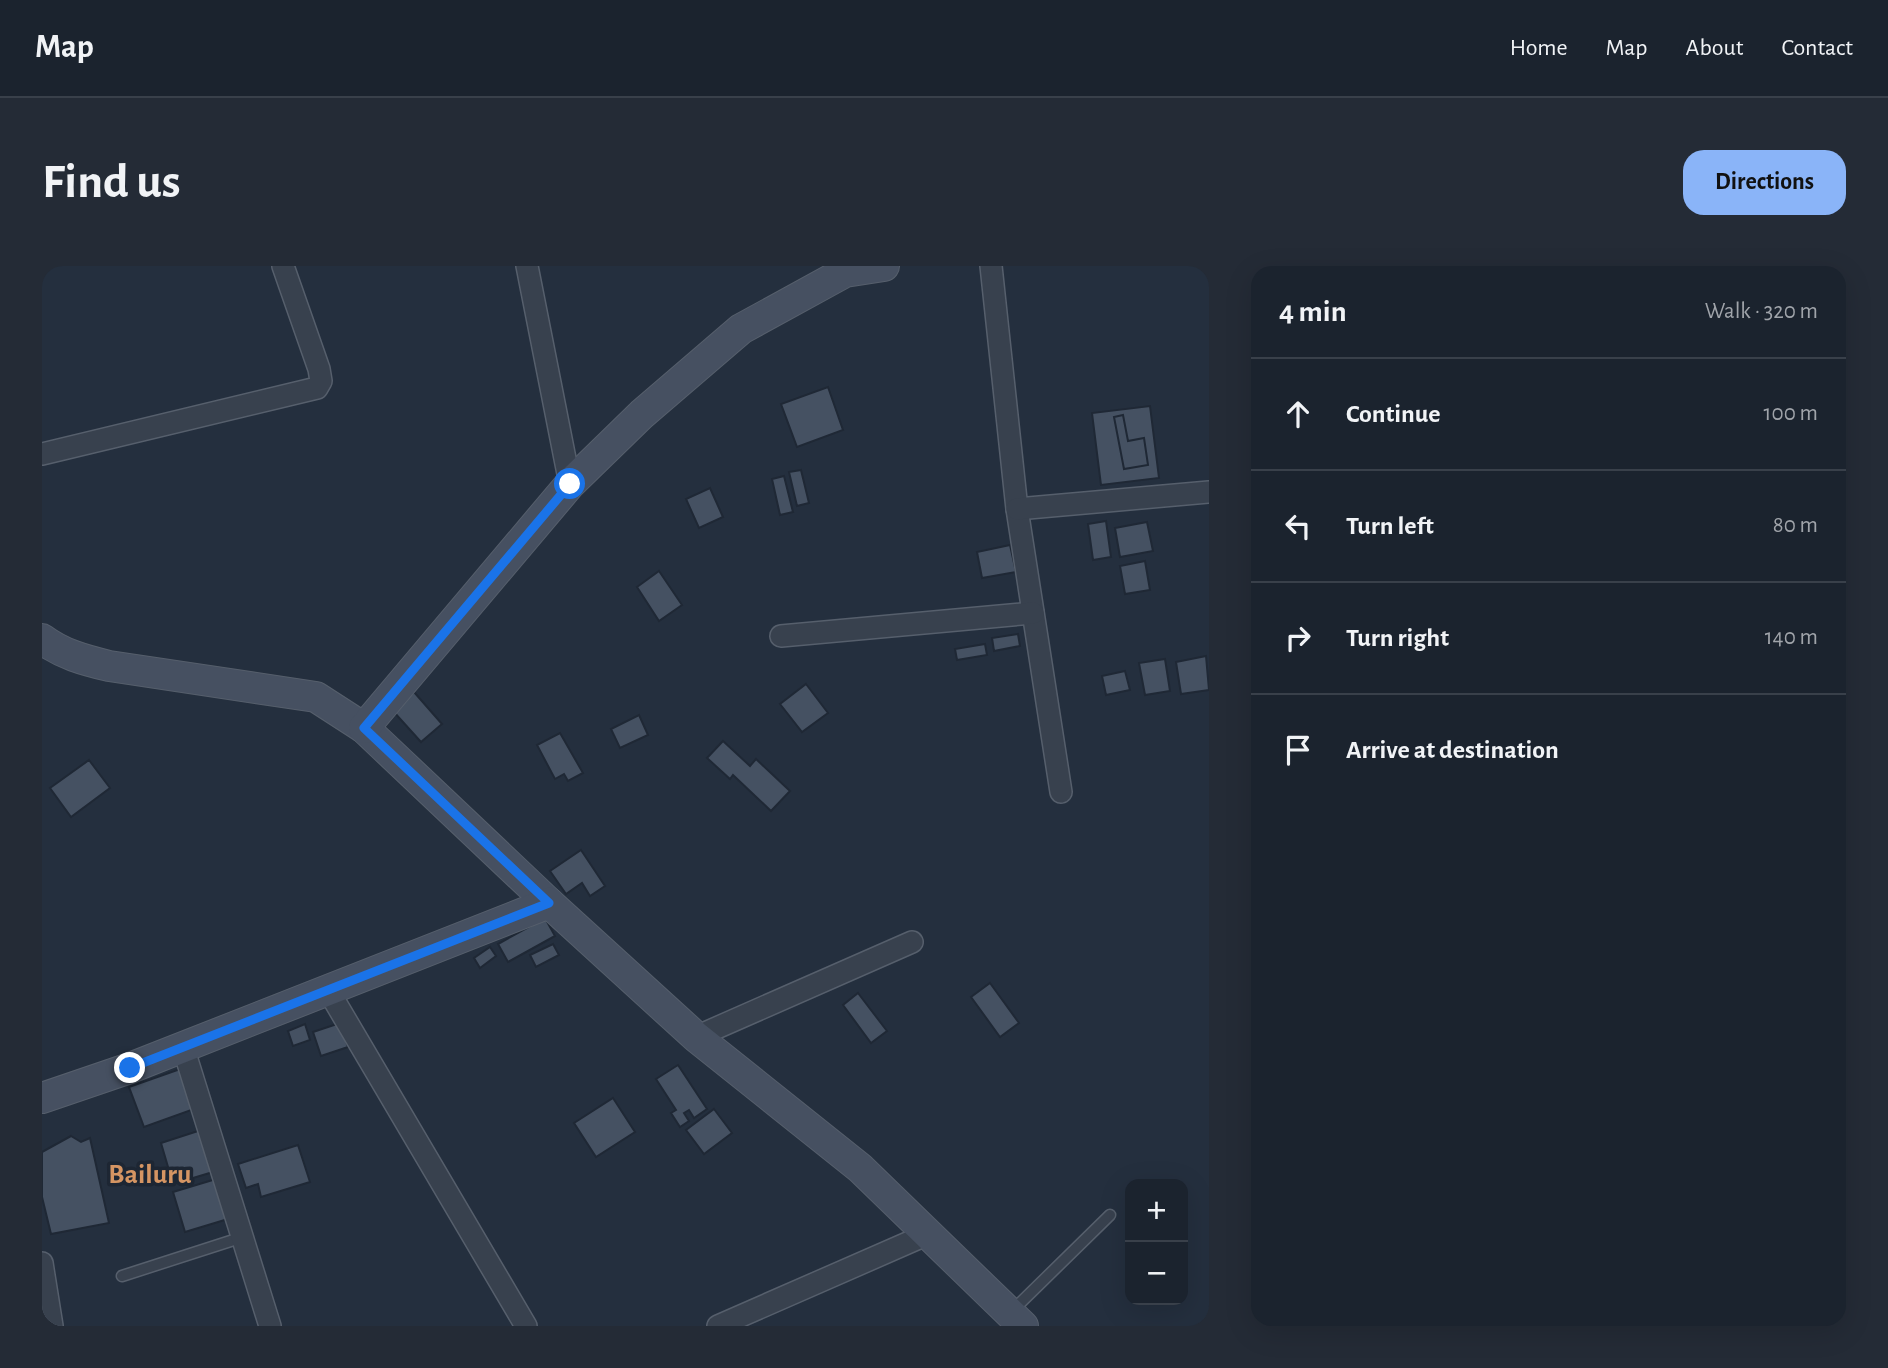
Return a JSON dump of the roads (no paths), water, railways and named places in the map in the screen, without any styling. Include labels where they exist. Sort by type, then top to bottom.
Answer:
[{"type":"main road","points":[[364,728],[570,484],[642,414],[741,329],[845,272],[880,269]]},
{"type":"main road","points":[[42,639],[55,649],[78,659],[316,697],[364,728],[696,1037],[860,1168],[1016,1320]]},
{"type":"main road","points":[[42,1098],[130,1068],[549,903]]},
{"type":"street","points":[[42,454],[317,388],[321,382],[319,369],[283,266]]},
{"type":"street","points":[[527,266],[570,484]]},
{"type":"street","points":[[991,266],[1017,509],[1061,792]]},
{"type":"street","points":[[1017,509],[1209,492]]},
{"type":"street","points":[[781,636],[1033,613]]},
{"type":"street","points":[[696,1037],[912,942]]},
{"type":"street","points":[[328,990],[526,1326]]},
{"type":"street","points":[[183,1047],[270,1326]]},
{"type":"street","points":[[718,1326],[929,1234]]},
{"type":"street","points":[[42,1263],[52,1326]]},
{"type":"lane","points":[[1016,1320],[1110,1215]]},
{"type":"lane","points":[[122,1276],[243,1237]]},
{"type":"district","name":"Bailuru","points":[[150,1173]]}]
